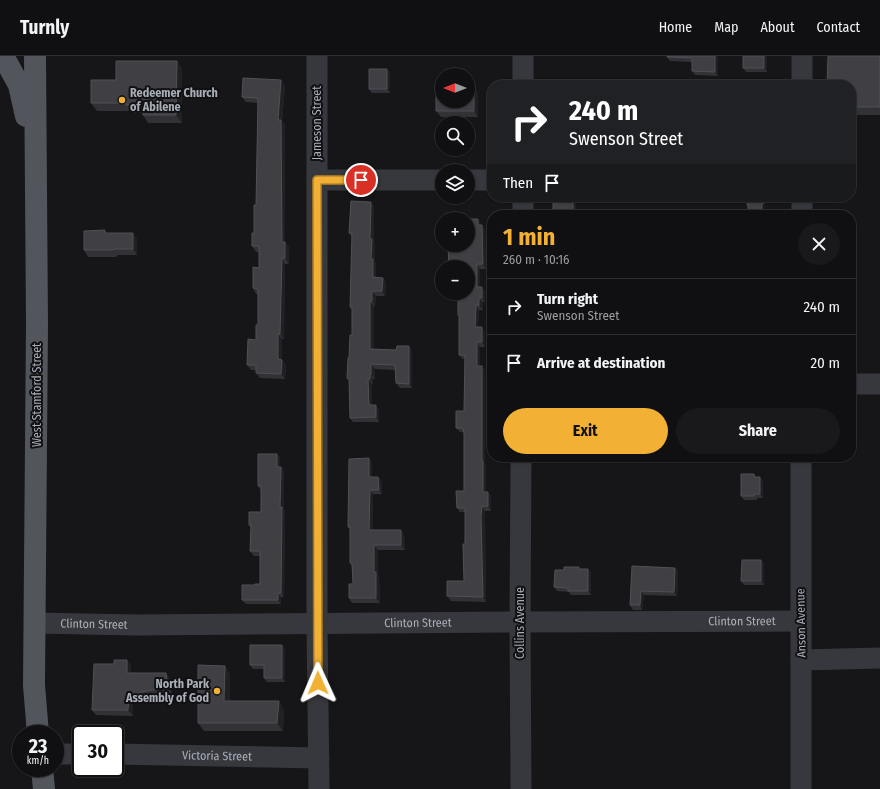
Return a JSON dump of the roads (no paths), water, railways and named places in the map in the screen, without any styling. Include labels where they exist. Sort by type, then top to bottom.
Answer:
[{"type":"main road","points":[[1,56],[7,63],[19,85],[35,154]]},
{"type":"main road","name":"West Stamford Street","points":[[35,56],[37,324],[34,685],[37,725]]},
{"type":"main road","points":[[43,777],[44,789]]},
{"type":"street","name":"Jameson Street","points":[[317,56],[317,624],[319,789]]},
{"type":"street","points":[[523,56],[523,80]]},
{"type":"street","points":[[802,56],[802,80]]},
{"type":"street","points":[[317,180],[435,180]]},
{"type":"street","points":[[475,180],[487,180]]},
{"type":"street","points":[[856,384],[880,384]]},
{"type":"street","name":"Collins Avenue","points":[[521,462],[521,789]]},
{"type":"street","name":"Anson Avenue","points":[[801,462],[801,789]]},
{"type":"street","name":"Clinton Street","points":[[35,623],[137,625],[800,621]]},
{"type":"street","points":[[801,660],[880,658]]},
{"type":"street","name":"Victoria Street","points":[[124,754],[319,758]]},
{"type":"place","name":"Redeemer Church of Abilene","points":[[122,100]]},
{"type":"place","name":"North Park Assembly of God","points":[[217,691]]}]
